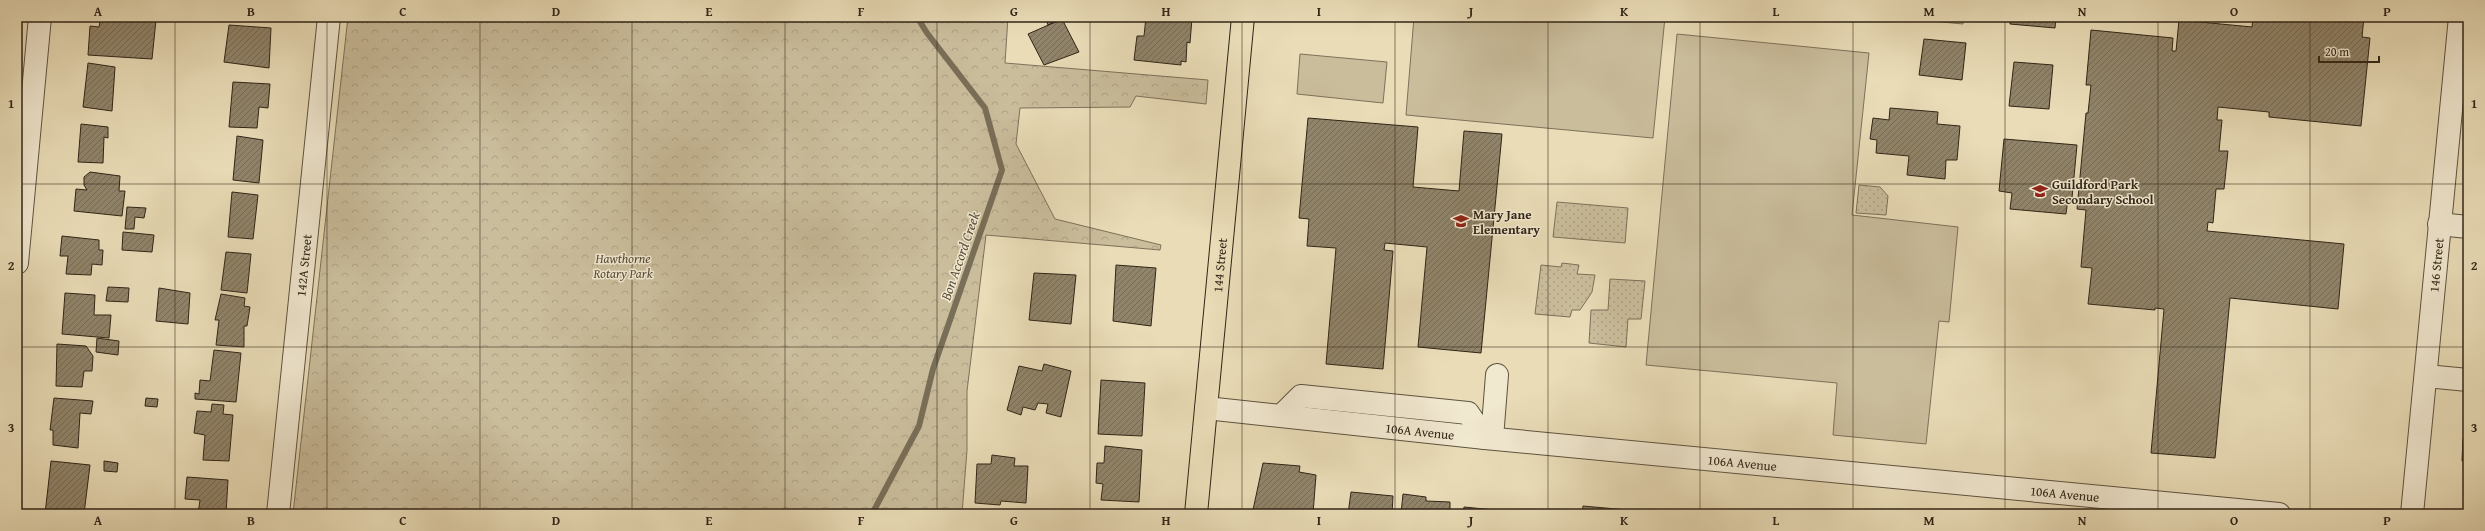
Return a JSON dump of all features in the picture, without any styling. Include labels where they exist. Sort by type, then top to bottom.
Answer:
[{"type":"main road","name":"144 Street","points":[[1196,514],[1243,17]]},
{"type":"street","points":[[17,263],[40,17]]},
{"type":"street","name":"142A Street","points":[[278,514],[329,17]]},
{"type":"street","name":"146 Street","points":[[2412,514],[2460,17]]},
{"type":"street","points":[[2439,224],[2468,227]]},
{"type":"street","points":[[1489,438],[1498,375]]},
{"type":"street","points":[[2426,376],[2468,380]]},
{"type":"street","name":"106A Avenue","points":[[1206,408],[1489,438],[2279,514]]},
{"type":"green space","name":"Hawthorne Rotary Park","points":[[348,17],[1008,17],[1005,63],[1208,80],[1206,104],[1136,96],[1130,107],[1020,108],[1016,144],[1055,219],[1161,245],[1160,250],[986,235],[967,391],[967,450],[962,514],[293,514]]},
{"type":"green space","points":[[1414,17],[1665,17],[1653,138],[1406,115]]},
{"type":"green space","points":[[1888,17],[1963,17],[1963,24]]},
{"type":"green space","points":[[1677,34],[1869,53],[1852,215],[1958,227],[1949,322],[1939,321],[1926,444],[1833,435],[1837,383],[1646,365]]},
{"type":"green space","points":[[1300,54],[1387,62],[1383,103],[1297,94]]},
{"type":"green space","points":[[1859,185],[1880,187],[1888,196],[1886,215],[1856,213]]},
{"type":"green space","points":[[1557,202],[1628,208],[1625,243],[1553,237]]},
{"type":"green space","points":[[1562,263],[1579,265],[1577,274],[1595,275],[1592,292],[1580,310],[1572,310],[1570,317],[1535,314],[1541,265],[1561,267]]},
{"type":"green space","points":[[1610,279],[1645,281],[1641,319],[1628,319],[1626,347],[1589,343],[1591,310],[1608,310]]},
{"type":"building","points":[[101,17],[156,20],[152,59],[88,55],[90,26],[99,27]]},
{"type":"building","points":[[1045,17],[1067,17],[1048,25]]},
{"type":"building","points":[[1146,17],[1192,18],[1190,43],[1187,42],[1186,62],[1181,61],[1181,65],[1134,60],[1137,36],[1144,36]]},
{"type":"building","points":[[2010,17],[2056,17],[2055,28],[2010,24]]},
{"type":"building","name":"Guildford Park Secondary School","points":[[2253,17],[2364,17],[2362,37],[2370,38],[2361,126],[2269,117],[2269,112],[2218,107],[2217,120],[2222,120],[2219,151],[2228,151],[2224,189],[2216,189],[2213,223],[2208,222],[2207,231],[2344,244],[2338,309],[2230,298],[2215,458],[2151,453],[2164,309],[2155,308],[2155,310],[2088,304],[2092,268],[2081,267],[2086,210],[2077,209],[2086,113],[2088,113],[2091,85],[2086,85],[2091,30],[2173,38],[2172,51],[2176,51],[2179,20],[2252,27]]},
{"type":"building","points":[[1062,19],[1079,52],[1044,65],[1028,34]]},
{"type":"building","points":[[229,25],[271,28],[269,68],[224,62]]},
{"type":"building","points":[[1924,39],[1966,43],[1962,80],[1919,75]]},
{"type":"building","points":[[2014,62],[2053,65],[2049,109],[2009,106]]},
{"type":"building","points":[[88,63],[115,67],[112,111],[83,107]]},
{"type":"building","points":[[233,82],[270,84],[268,108],[259,107],[257,128],[229,127]]},
{"type":"building","points":[[1890,108],[1938,112],[1937,124],[1960,126],[1957,160],[1946,160],[1945,179],[1907,175],[1909,156],[1876,153],[1877,140],[1870,139],[1873,118],[1889,120]]},
{"type":"building","name":"Mary Jane Elementary","points":[[1308,118],[1418,127],[1413,187],[1459,191],[1464,131],[1502,134],[1481,353],[1418,347],[1427,247],[1385,243],[1384,250],[1393,251],[1383,369],[1326,364],[1336,248],[1307,246],[1309,219],[1299,218]]},
{"type":"building","points":[[81,124],[108,127],[108,138],[104,137],[103,163],[78,162]]},
{"type":"building","points":[[237,136],[263,140],[259,183],[233,180]]},
{"type":"building","points":[[2004,139],[2077,145],[2072,198],[2068,198],[2066,214],[2010,209],[2012,193],[1999,191]]},
{"type":"building","points":[[90,172],[120,176],[119,191],[125,191],[122,216],[74,211],[76,189],[87,190],[84,185],[84,177]]},
{"type":"building","points":[[232,192],[258,195],[253,239],[228,237]]},
{"type":"building","points":[[127,207],[146,208],[144,218],[135,217],[134,229],[125,229]]},
{"type":"building","points":[[123,232],[154,235],[152,252],[122,250]]},
{"type":"building","points":[[62,236],[99,240],[99,250],[103,250],[102,265],[92,264],[91,275],[66,274],[68,256],[60,256]]},
{"type":"building","points":[[226,252],[251,254],[247,293],[221,290]]},
{"type":"building","points":[[1116,265],[1156,268],[1151,326],[1113,321]]},
{"type":"building","points":[[1034,273],[1076,275],[1071,324],[1029,320]]},
{"type":"building","points":[[108,287],[129,288],[128,302],[106,301]]},
{"type":"building","points":[[159,288],[190,293],[188,324],[156,321]]},
{"type":"building","points":[[65,293],[95,295],[94,315],[111,315],[109,338],[62,334]]},
{"type":"building","points":[[221,294],[245,298],[244,306],[250,307],[247,326],[244,326],[244,347],[216,345],[219,320],[215,320]]},
{"type":"building","points":[[97,338],[119,341],[118,355],[96,352]]},
{"type":"building","points":[[57,344],[86,346],[93,356],[92,371],[84,371],[82,387],[56,386]]},
{"type":"building","points":[[214,350],[241,353],[236,402],[195,399],[195,393],[199,394],[200,380],[210,381]]},
{"type":"building","points":[[1044,364],[1071,371],[1061,417],[1046,413],[1048,404],[1038,403],[1035,410],[1023,407],[1021,415],[1007,410],[1019,366],[1042,371]]},
{"type":"building","points":[[1101,380],[1145,383],[1142,436],[1098,434]]},
{"type":"building","points":[[54,398],[93,401],[91,414],[80,413],[78,448],[53,445],[53,430],[50,430]]},
{"type":"building","points":[[146,398],[158,399],[157,407],[145,406]]},
{"type":"building","points":[[212,404],[224,405],[223,414],[233,415],[229,461],[203,460],[205,435],[194,433],[197,411],[211,412]]},
{"type":"building","points":[[2463,438],[2468,438],[2468,484],[2465,484],[2467,461],[2462,461]]},
{"type":"building","points":[[1105,446],[1142,450],[1139,502],[1101,500],[1103,484],[1096,483],[1097,463],[1104,463]]},
{"type":"building","points":[[992,455],[1015,458],[1014,466],[1028,466],[1026,503],[1001,501],[1000,505],[975,503],[977,464],[991,464]]},
{"type":"building","points":[[51,461],[90,465],[84,514],[45,514]]},
{"type":"building","points":[[104,461],[118,463],[117,472],[104,471]]},
{"type":"building","points":[[1263,463],[1300,466],[1299,472],[1316,475],[1313,514],[1253,510]]},
{"type":"building","points":[[187,477],[228,480],[226,514],[198,514],[200,500],[185,499]]},
{"type":"building","points":[[1351,492],[1393,496],[1392,514],[1348,514]]},
{"type":"building","points":[[1403,494],[1426,497],[1426,501],[1450,502],[1450,514],[1401,514]]},
{"type":"building","points":[[1583,506],[1628,510],[1628,514],[1582,514]]},
{"type":"building","points":[[1464,507],[1505,511],[1504,514],[1463,514]]},
{"type":"waterway","name":"Bon Accord Creek","points":[[872,514],[919,426],[933,369],[1002,170],[985,108],[927,33],[917,17]]},
{"type":"place","name":"Guildford Park Secondary School","points":[[2040,191]]},
{"type":"place","name":"Mary Jane Elementary","points":[[1461,221]]}]
